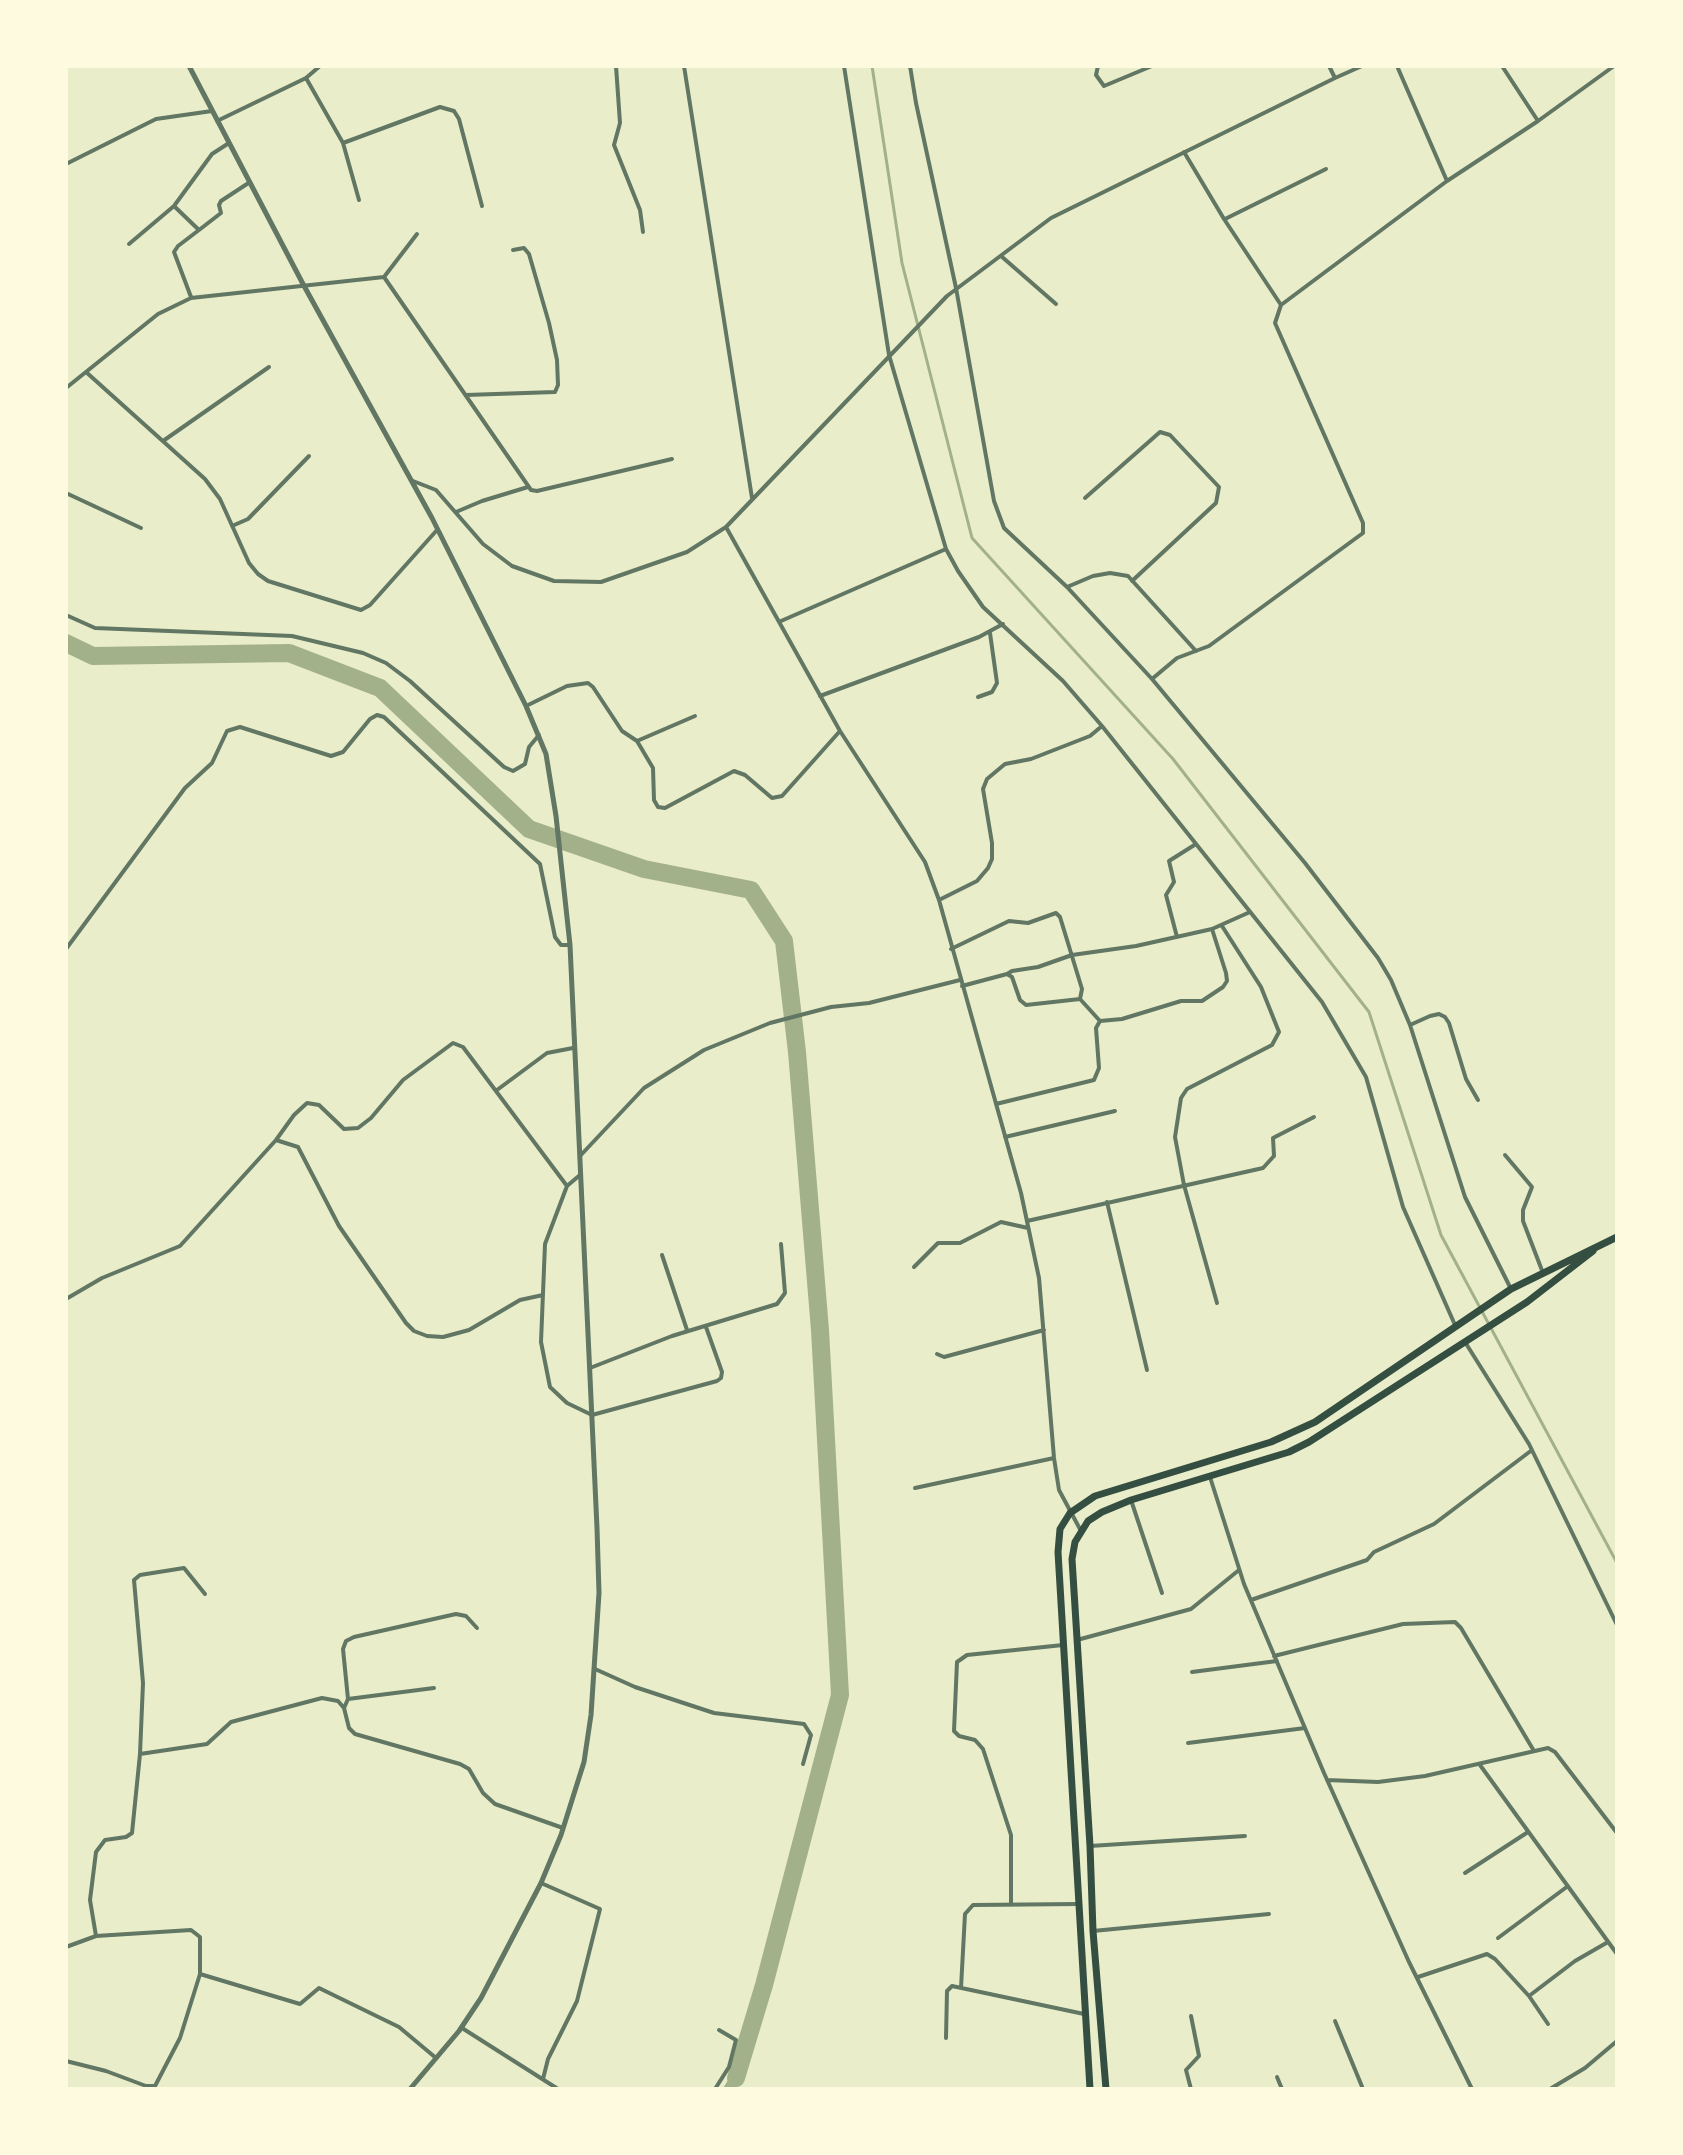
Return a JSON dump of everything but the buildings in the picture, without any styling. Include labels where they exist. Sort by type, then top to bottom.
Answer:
[{"type":"main road","points":[[1090,2089],[1058,1552],[1060,1529],[1070,1513],[1095,1496],[1292,1433],[1315,1422],[1508,1291],[1617,1237]]},
{"type":"main road","points":[[1106,2089],[1093,1931],[1072,1559],[1081,1531],[1088,1521],[1102,1512],[1131,1500],[1289,1452],[1309,1442],[1516,1310],[1601,1245]]},
{"type":"street","points":[[189,66],[303,284],[438,530],[526,706],[546,754],[556,816],[570,945],[582,1174],[599,1593],[595,1669],[584,1762],[541,1883],[462,2028],[410,2089]]},
{"type":"street","points":[[217,121],[306,78],[320,66]]},
{"type":"street","points":[[616,66],[620,123],[614,145],[640,210],[643,232]]},
{"type":"street","points":[[684,66],[752,499]]},
{"type":"street","points":[[844,66],[889,355],[946,549],[983,607],[1063,681],[1102,726],[1322,1002],[1366,1077],[1403,1207],[1455,1325]]},
{"type":"street","points":[[910,66],[956,288],[994,501],[1004,528],[1067,587],[1152,679],[1361,934],[1391,980],[1410,1025],[1465,1197],[1508,1291]]},
{"type":"street","points":[[1098,66],[1096,75],[1104,86],[1152,66]]},
{"type":"street","points":[[1329,66],[1335,78]]},
{"type":"street","points":[[410,480],[436,490],[483,544],[512,566],[533,576],[571,583],[601,582],[687,552],[726,527],[947,296],[1062,210],[1362,66]]},
{"type":"street","points":[[1397,66],[1447,181]]},
{"type":"street","points":[[1502,66],[1538,121]]},
{"type":"street","points":[[1152,679],[1177,658],[1209,646],[1222,637],[1359,537],[1364,529],[1275,323],[1281,305],[1447,181],[1614,66]]},
{"type":"street","points":[[306,78],[343,143],[359,200]]},
{"type":"street","points":[[343,143],[440,107],[450,108],[459,119],[482,206]]},
{"type":"street","points":[[66,164],[156,119],[212,111]]},
{"type":"street","points":[[129,244],[174,206],[212,154],[229,143]]},
{"type":"street","points":[[1184,152],[1281,305]]},
{"type":"street","points":[[1224,219],[1326,169]]},
{"type":"street","points":[[191,298],[174,252],[221,213],[221,201],[250,182]]},
{"type":"street","points":[[174,206],[199,230]]},
{"type":"street","points":[[66,388],[158,314],[191,298],[384,277],[417,234]]},
{"type":"street","points":[[466,395],[555,392],[558,385],[557,360],[549,323],[529,254],[524,248],[513,250]]},
{"type":"street","points":[[1001,256],[1056,304]]},
{"type":"street","points":[[384,277],[528,487],[537,491],[672,459]]},
{"type":"street","points":[[163,441],[269,367]]},
{"type":"street","points":[[86,372],[205,479],[220,499],[249,563],[268,581],[361,610],[370,605],[438,530]]},
{"type":"street","points":[[1085,498],[1160,432],[1170,435],[1219,487],[1216,503],[1132,581]]},
{"type":"street","points":[[232,526],[248,519],[309,456]]},
{"type":"street","points":[[456,512],[528,487]]},
{"type":"street","points":[[66,493],[141,528]]},
{"type":"street","points":[[726,527],[840,731],[925,862],[939,900],[1027,1221],[1039,1278],[1059,1490],[1081,1531]]},
{"type":"street","points":[[781,621],[946,549]]},
{"type":"street","points":[[1067,587],[1093,576],[1121,574],[1132,581],[1196,651]]},
{"type":"street","points":[[66,615],[95,628],[292,636],[363,653],[386,663],[410,681],[504,767],[513,771],[525,764],[529,747],[539,735]]},
{"type":"street","points":[[820,696],[990,633],[1003,624]]},
{"type":"street","points":[[978,697],[992,692],[997,683],[990,633]]},
{"type":"street","points":[[526,706],[567,686],[588,683],[622,731],[637,741],[653,768],[654,800],[658,807],[665,808],[734,771],[745,775],[772,798],[782,796],[840,731]]},
{"type":"street","points":[[66,949],[185,788],[212,763],[227,731],[240,727],[331,756],[343,752],[370,719],[377,715],[384,717],[540,864],[555,937],[561,945],[570,945]]},
{"type":"street","points":[[637,741],[695,716]]},
{"type":"street","points":[[939,900],[977,881],[992,859],[983,789],[987,779],[1005,764],[1031,759],[1091,736],[1102,726]]},
{"type":"street","points":[[1177,937],[1166,895],[1174,882],[1169,864],[1172,858],[1197,843]]},
{"type":"street","points":[[580,1156],[644,1088],[704,1050],[770,1023],[829,1008],[869,1003],[1007,974],[1072,955],[1136,946],[1212,929],[1250,912]]},
{"type":"street","points":[[951,949],[1009,921],[1028,923],[1054,913],[1060,917],[1072,955],[1082,989],[1080,999]]},
{"type":"street","points":[[1217,1303],[1184,1185],[1175,1137],[1184,1092],[1270,1046],[1279,1032],[1261,987],[1222,926]]},
{"type":"street","points":[[1100,1021],[1122,1019],[1181,1001],[1202,1001],[1223,987],[1227,981],[1226,973],[1212,929]]},
{"type":"street","points":[[1007,974],[1012,977],[1020,1000],[1026,1005],[1080,999]]},
{"type":"street","points":[[1080,999],[1100,1021]]},
{"type":"street","points":[[1410,1025],[1430,1016],[1439,1014],[1445,1017],[1466,1079],[1478,1100]]},
{"type":"street","points":[[996,1104],[1094,1080],[1099,1068],[1096,1028],[1100,1021]]},
{"type":"street","points":[[66,1299],[98,1279],[178,1248],[276,1140],[294,1115],[311,1102],[319,1105],[344,1129],[358,1128],[371,1118],[403,1080],[453,1043],[463,1047],[567,1186]]},
{"type":"street","points":[[497,1090],[547,1053],[573,1048]]},
{"type":"street","points":[[1005,1137],[1115,1111]]},
{"type":"street","points":[[1027,1221],[1263,1168],[1274,1156],[1273,1138],[1314,1117]]},
{"type":"street","points":[[276,1140],[298,1147],[339,1226],[414,1331],[443,1337],[469,1330],[520,1300],[543,1295]]},
{"type":"street","points":[[1505,1155],[1532,1187],[1523,1210],[1523,1221],[1543,1273]]},
{"type":"street","points":[[582,1174],[567,1186],[545,1244],[541,1342],[550,1387],[567,1403],[592,1415],[719,1380],[721,1367],[706,1327]]},
{"type":"street","points":[[1107,1202],[1147,1370]]},
{"type":"street","points":[[914,1267],[938,1243],[960,1243],[1003,1222],[1028,1228]]},
{"type":"street","points":[[590,1368],[687,1330],[777,1304],[785,1293],[781,1244]]},
{"type":"street","points":[[662,1255],[687,1330]]},
{"type":"street","points":[[937,1354],[944,1357],[1044,1330]]},
{"type":"street","points":[[1465,1342],[1532,1450],[1617,1625]]},
{"type":"street","points":[[1251,1600],[1367,1560],[1374,1552],[1434,1524],[1532,1450]]},
{"type":"street","points":[[915,1488],[1054,1458]]},
{"type":"street","points":[[1210,1477],[1239,1570],[1327,1780],[1409,1962],[1472,2089]]},
{"type":"street","points":[[1131,1500],[1162,1593]]},
{"type":"street","points":[[96,1936],[90,1900],[96,1852],[105,1840],[129,1837],[132,1833],[143,1683],[134,1580],[140,1575],[184,1568],[205,1594]]},
{"type":"street","points":[[1077,1640],[1191,1609],[1239,1570]]},
{"type":"street","points":[[344,1708],[348,1699],[343,1649],[346,1641],[456,1614],[466,1616],[477,1628]]},
{"type":"street","points":[[1192,1672],[1276,1658],[1403,1624],[1455,1622],[1534,1751]]},
{"type":"street","points":[[1011,1905],[1011,1835],[983,1749],[980,1743],[959,1736],[954,1731],[957,1662],[967,1655],[1063,1645]]},
{"type":"street","points":[[595,1669],[635,1687],[714,1713],[804,1724],[811,1735],[803,1764]]},
{"type":"street","points":[[348,1699],[434,1688]]},
{"type":"street","points":[[140,1754],[207,1744],[231,1722],[332,1698],[344,1708],[349,1728],[355,1734],[460,1764],[469,1769],[483,1793],[495,1804],[563,1828]]},
{"type":"street","points":[[1188,1743],[1305,1728]]},
{"type":"street","points":[[1327,1780],[1378,1782],[1479,1765],[1545,1747],[1555,1752],[1617,1833]]},
{"type":"street","points":[[1479,1765],[1617,1954]]},
{"type":"street","points":[[1465,1873],[1528,1832]]},
{"type":"street","points":[[1090,1846],[1245,1836]]},
{"type":"street","points":[[541,1883],[600,1909],[577,2001],[548,2059],[543,2079]]},
{"type":"street","points":[[1498,1938],[1568,1886]]},
{"type":"street","points":[[961,1988],[965,1914],[973,1905],[1078,1904]]},
{"type":"street","points":[[1093,1931],[1269,1914]]},
{"type":"street","points":[[66,1947],[96,1936],[191,1930],[200,1937],[200,1974],[180,2038],[155,2086],[146,2086],[66,2061]]},
{"type":"street","points":[[1529,1996],[1575,1961],[1608,1942]]},
{"type":"street","points":[[1418,1977],[1487,1954],[1529,1996],[1548,2024]]},
{"type":"street","points":[[200,1974],[300,2004],[319,1988],[399,2027],[437,2058]]},
{"type":"street","points":[[946,2038],[947,1991],[952,1986],[1084,2014]]},
{"type":"street","points":[[1191,2016],[1199,2056],[1187,2068],[1191,2089]]},
{"type":"street","points":[[1335,2021],[1363,2089]]},
{"type":"street","points":[[462,2028],[558,2089]]},
{"type":"street","points":[[715,2089],[729,2067],[736,2040],[719,2030]]},
{"type":"street","points":[[1550,2089],[1585,2068],[1617,2041]]},
{"type":"street","points":[[1277,2077],[1282,2089]]},
{"type":"waterway","points":[[872,66],[902,263],[972,538],[1173,759],[1369,1012],[1441,1235],[1617,1563]]},
{"type":"waterway","points":[[66,643],[93,656],[289,653],[380,688],[529,829],[644,869],[751,890],[784,941],[797,1052],[820,1330],[840,1695],[764,1985],[736,2078]]},
{"type":"waterway","points":[[729,2089],[736,2078]]}]
